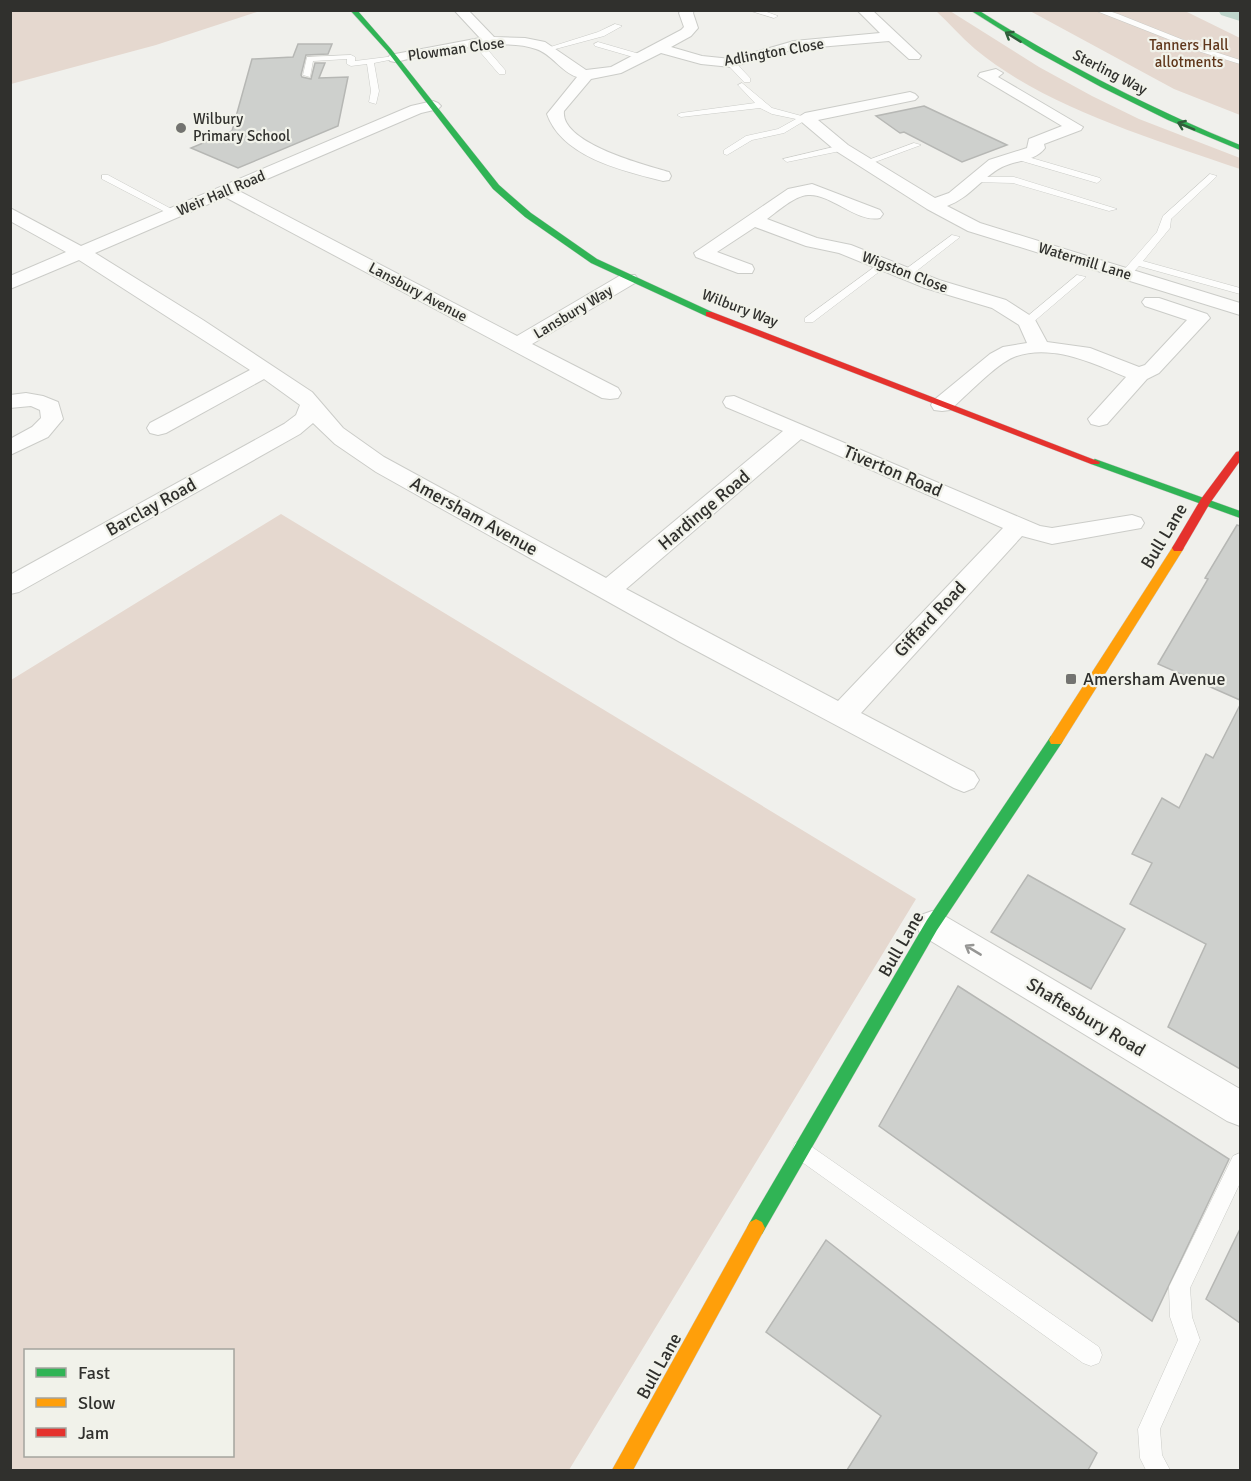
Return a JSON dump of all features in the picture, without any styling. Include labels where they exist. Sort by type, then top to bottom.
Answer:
[{"type":"main road","name":"Wilbury Way","points":[[353,10],[395,58],[496,187],[528,215],[569,245],[628,279],[682,303],[942,405],[1240,515]]},
{"type":"main road","name":"Sterling Way","points":[[973,10],[1079,76],[1150,111],[1240,148]]},
{"type":"main road","name":"Sterling Way","points":[[995,10],[1108,76],[1240,134]]},
{"type":"main road","name":"Bull Lane","points":[[622,1470],[932,925],[1045,757],[1205,502],[1240,454]]},
{"type":"street","points":[[460,10],[485,43]]},
{"type":"street","points":[[663,176],[633,171],[572,140],[558,125],[555,114],[564,111],[587,75],[614,71],[690,30],[691,23],[686,13],[688,10]]},
{"type":"street","points":[[863,10],[914,56]]},
{"type":"street","name":"Adlington Close","points":[[658,48],[701,60],[731,63],[794,45],[892,36]]},
{"type":"street","name":"Plowman Close","points":[[395,58],[485,43],[524,42],[548,49],[573,71],[587,75]]},
{"type":"street","points":[[933,205],[956,197],[994,164],[1018,157],[1037,148],[1035,142],[1075,127],[985,76],[996,73]]},
{"type":"street","points":[[805,118],[910,97]]},
{"type":"street","name":"Weir Hall Road","points":[[10,283],[417,109],[433,106]]},
{"type":"street","name":"Watermill Lane","points":[[805,118],[864,163],[974,227],[1132,268],[1240,309]]},
{"type":"street","points":[[745,269],[704,253],[794,193],[812,189],[874,214]]},
{"type":"street","name":"Lansbury Avenue","points":[[226,191],[610,393]]},
{"type":"street","name":"Amersham Avenue","points":[[10,213],[81,252],[265,370],[311,403],[320,418],[353,447],[384,467],[689,635],[964,780]]},
{"type":"street","name":"Wigston Close","points":[[753,220],[812,242],[844,249],[906,274],[999,304],[1027,322]]},
{"type":"street","name":"Lansbury Way","points":[[518,344],[628,279]]},
{"type":"street","points":[[1099,419],[1140,375],[1152,369],[1200,318],[1152,302]]},
{"type":"street","points":[[1027,322],[1039,347]]},
{"type":"street","points":[[942,405],[997,358],[1010,351],[1039,347],[1083,352],[1140,375]]},
{"type":"street","points":[[158,428],[265,370]]},
{"type":"street","points":[[10,402],[28,399],[43,402],[50,406],[52,419],[40,432],[10,448]]},
{"type":"street","name":"Tiverton Road","points":[[734,402],[1034,532],[1052,536]]},
{"type":"street","name":"Barclay Road","points":[[10,586],[292,429],[306,418],[311,403]]},
{"type":"street","name":"Barclay Road","points":[[292,429],[313,424],[339,434]]},
{"type":"street","name":"Hardinge Road","points":[[609,590],[798,430]]},
{"type":"street","name":"Tiverton Road","points":[[995,549],[1023,538],[1052,536],[1132,523]]},
{"type":"street","name":"Giffard Road","points":[[842,715],[1019,525]]},
{"type":"street","name":"Shaftesbury Road","points":[[932,925],[1240,1109]]},
{"type":"lane","points":[[751,10],[774,16]]},
{"type":"lane","points":[[1096,10],[1122,18],[1185,45],[1240,62]]},
{"type":"lane","points":[[548,49],[601,34],[618,26]]},
{"type":"lane","points":[[485,43],[502,72]]},
{"type":"lane","points":[[598,44],[640,57]]},
{"type":"lane","points":[[307,75],[310,59],[351,57],[351,64],[395,58]]},
{"type":"lane","points":[[370,62],[375,91],[373,102]]},
{"type":"lane","points":[[731,63],[768,112],[805,118]]},
{"type":"lane","points":[[681,115],[761,105]]},
{"type":"lane","points":[[727,152],[749,138],[781,131],[805,118]]},
{"type":"lane","points":[[864,163],[917,145]]},
{"type":"lane","points":[[787,159],[842,148]]},
{"type":"lane","points":[[1018,157],[1097,180]]},
{"type":"lane","points":[[1213,176],[1166,218],[1165,228],[1132,268],[1240,291]]},
{"type":"lane","points":[[105,177],[174,213]]},
{"type":"lane","points":[[977,180],[1014,180],[1112,209]]},
{"type":"lane","points":[[906,274],[955,237]]},
{"type":"lane","points":[[810,320],[883,265]]},
{"type":"lane","points":[[1027,322],[1081,277]]},
{"type":"lane","points":[[802,1150],[1091,1355]]},
{"type":"lane","points":[[1159,1470],[1151,1458],[1149,1429],[1189,1340],[1181,1317],[1179,1287],[1240,1163]]},
{"type":"green space","points":[[11,10],[260,11],[156,45],[11,84]]},
{"type":"green space","points":[[936,11],[950,11],[1039,67],[1139,119],[1240,158],[1240,169],[1102,120],[1034,88],[1003,70],[975,49]]},
{"type":"green space","name":"Tanners Hall allotments","points":[[1030,11],[1185,11],[1240,38],[1240,115],[1174,89]]},
{"type":"green space","points":[[281,514],[916,899],[569,1470],[11,1470],[11,680]]},
{"type":"building","points":[[298,44],[332,44],[328,54],[306,55],[301,75],[311,79],[315,63],[325,63],[319,78],[348,77],[338,126],[238,168],[191,148],[232,131],[252,59],[293,57]]},
{"type":"building","points":[[924,106],[1007,145],[962,162],[904,132],[900,133],[876,116]]},
{"type":"building","points":[[1237,525],[1240,526],[1240,700],[1158,664]]},
{"type":"building","points":[[1240,705],[1240,1069],[1168,1027],[1206,944],[1130,904],[1152,863],[1132,854],[1162,798],[1179,808],[1206,754],[1213,758]]},
{"type":"building","points":[[1028,875],[1125,929],[1091,989],[991,932]]},
{"type":"building","points":[[958,986],[1229,1159],[1152,1321],[879,1126]]},
{"type":"building","points":[[1240,1229],[1240,1323],[1206,1299]]},
{"type":"building","points":[[826,1240],[1097,1453],[1088,1470],[847,1470],[881,1416],[766,1332]]},
{"type":"waterway","points":[[1229,10],[1240,14]]},
{"type":"traffic: fast","points":[[353,10],[389,50],[496,187],[528,215],[594,261],[709,314]]},
{"type":"traffic: fast","points":[[973,10],[1037,50],[1103,86],[1171,119],[1240,148]]},
{"type":"traffic: fast","points":[[1095,462],[1240,515]]},
{"type":"traffic: fast","points":[[756,1228],[932,925],[1056,740]]},
{"type":"traffic: slow","points":[[1056,740],[1178,548]]},
{"type":"traffic: slow","points":[[622,1470],[756,1228]]},
{"type":"traffic: jam","points":[[709,314],[1095,462]]},
{"type":"traffic: jam","points":[[1178,548],[1205,502],[1240,454]]},
{"type":"place","name":"Wilbury Primary School","points":[[181,128]]},
{"type":"place","name":"Amersham Avenue","points":[[1071,679]]}]
